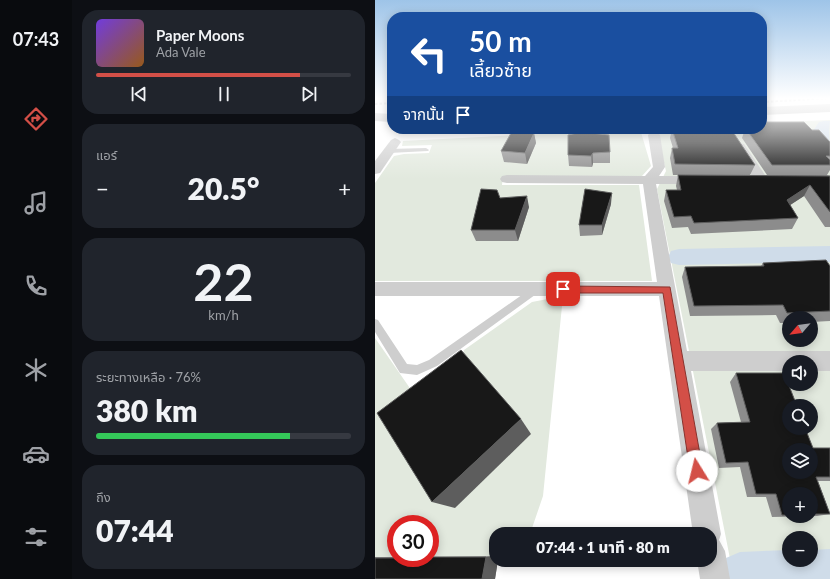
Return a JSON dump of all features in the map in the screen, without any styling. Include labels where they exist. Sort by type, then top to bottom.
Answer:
[{"type":"street","points":[[654,135],[659,167],[649,180],[706,527]]},
{"type":"street","points":[[733,136],[762,181]]},
{"type":"street","points":[[375,170],[392,147]]},
{"type":"street","points":[[507,179],[710,180]]},
{"type":"street","points":[[747,181],[777,181]]},
{"type":"street","points":[[375,289],[667,289]]},
{"type":"street","points":[[679,361],[830,360]]},
{"type":"street","points":[[713,567],[715,579]]},
{"type":"lane","points":[[392,147],[426,150]]},
{"type":"lane","points":[[375,323],[405,368],[417,370],[433,363],[536,289]]},
{"type":"shaded area","points":[[767,125],[830,125],[830,579],[734,579],[657,189],[666,171],[657,134],[767,134]]},
{"type":"shaded area","points":[[541,134],[641,134],[651,166],[642,176],[503,176],[502,185],[639,185],[652,281],[375,281],[375,183],[394,156],[429,153],[432,145],[402,146],[403,141]]},
{"type":"shaded area","points":[[563,296],[543,496],[532,527],[489,527],[489,562],[439,561],[439,515],[387,515],[387,560],[375,560],[375,338],[414,394],[460,361],[464,350],[532,302]]},
{"type":"building","points":[[767,125],[807,125],[812,130],[819,130],[830,142],[830,156],[826,156],[830,160],[830,165],[772,165],[750,134],[767,134]]},
{"type":"building","points":[[510,134],[534,134],[525,153],[501,151]]},
{"type":"building","points":[[674,134],[734,134],[755,165],[675,164],[672,148],[678,148]]},
{"type":"building","points":[[568,135],[609,135],[610,152],[593,153],[591,156],[568,155]]},
{"type":"building","points":[[678,175],[830,176],[830,212],[810,185],[787,200],[798,218],[694,223],[691,216],[674,217],[666,190],[681,190]]},
{"type":"building","points":[[481,189],[497,190],[500,198],[527,196],[515,230],[471,230]]},
{"type":"building","points":[[585,189],[612,193],[602,225],[579,225]]},
{"type":"building","points":[[826,260],[830,266],[830,311],[786,311],[783,305],[694,306],[685,267],[764,266],[763,263]]},
{"type":"building","points":[[461,350],[521,419],[432,502],[377,413]]},
{"type":"building","points":[[736,373],[782,373],[782,391],[791,391],[794,399],[782,399],[782,435],[808,435],[811,443],[782,443],[782,479],[817,479],[830,514],[818,514],[818,487],[782,487],[782,515],[776,494],[756,494],[748,462],[726,463],[717,423],[750,422]]},
{"type":"building","points":[[818,448],[830,448],[830,477],[818,477]]},
{"type":"building","points":[[439,557],[486,557],[482,579],[375,579],[375,558],[387,558],[387,567],[439,567]]},
{"type":"waterway","points":[[824,125],[821,131],[830,142]]},
{"type":"waterway","points":[[679,257],[830,254]]},
{"type":"waterway","points":[[740,572],[830,569]]},
{"type":"route","points":[[563,289],[667,289],[697,471]]}]
